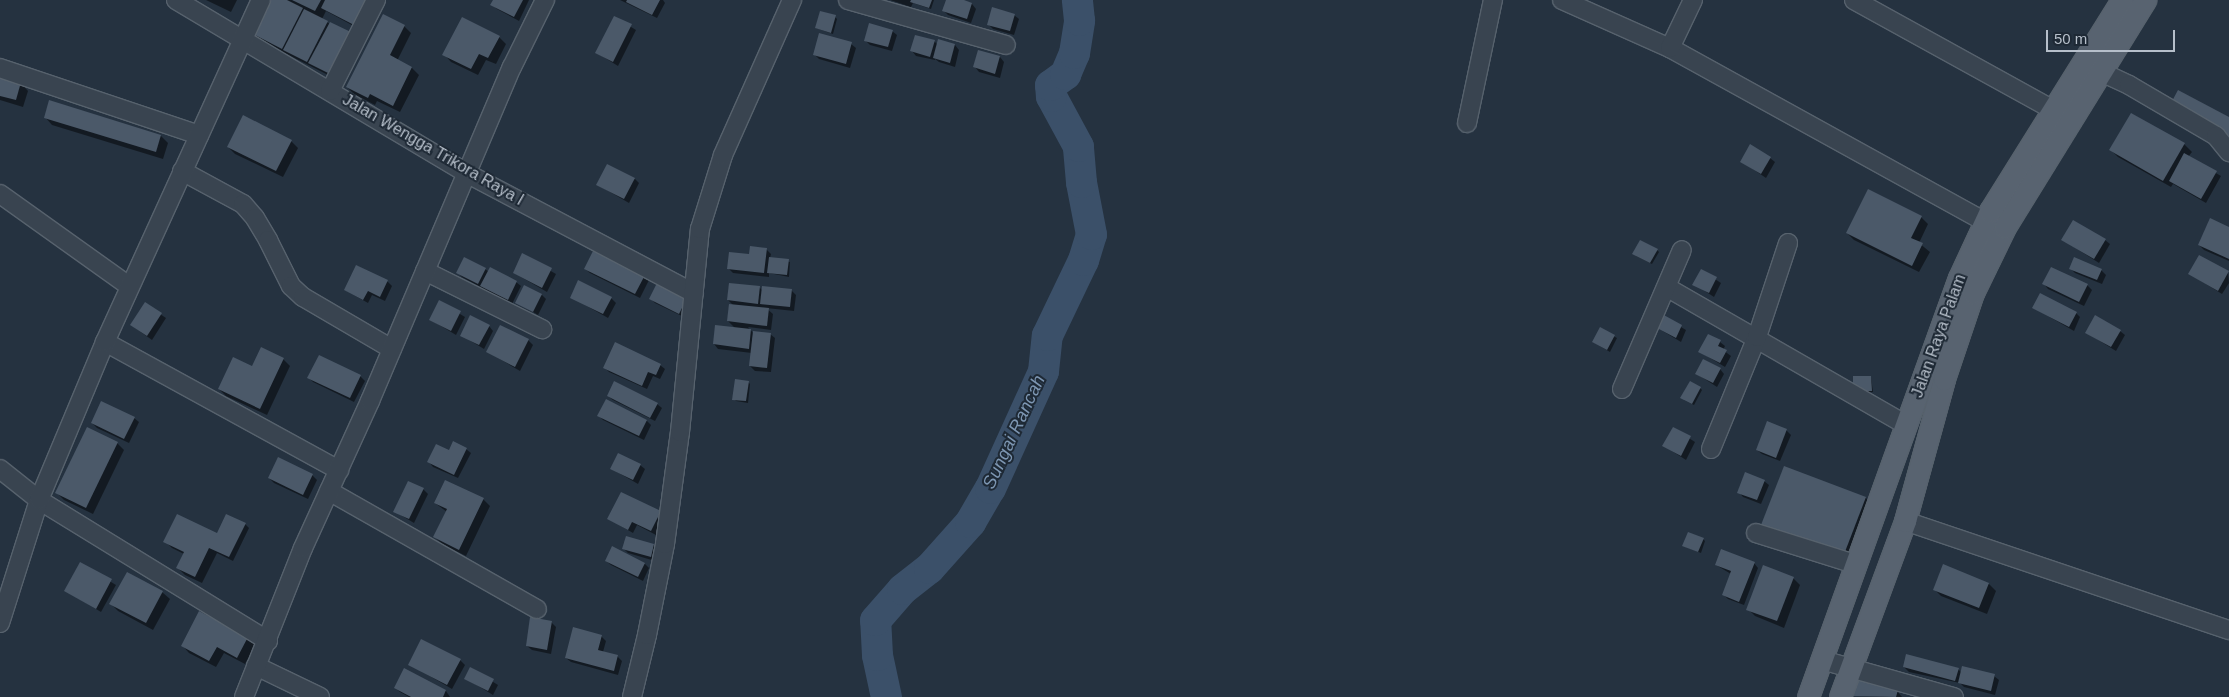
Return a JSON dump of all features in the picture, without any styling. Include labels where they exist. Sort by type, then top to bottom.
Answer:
[{"type":"main road","name":"Jalan Raya Palam","points":[[1808,697],[1959,278],[1985,222],[2054,110],[2123,12],[2145,0]]},
{"type":"main road","name":"Jalan Raya Palam","points":[[1840,697],[1905,520],[1944,380],[1973,293],[2005,227],[2099,71],[2123,12]]},
{"type":"street","name":"Jalan Wengga Trikora Raya I","points":[[176,0],[244,38],[468,174],[694,293]]},
{"type":"street","points":[[0,623],[39,500],[105,342],[261,0]]},
{"type":"street","points":[[330,91],[376,0]]},
{"type":"street","points":[[244,697],[268,641],[303,548],[392,349],[512,68],[545,0]]},
{"type":"street","points":[[632,697],[647,635],[665,544],[680,432],[700,229],[723,155],[792,0]]},
{"type":"street","points":[[848,0],[1006,45]]},
{"type":"street","points":[[1467,123],[1493,0]]},
{"type":"street","points":[[1562,0],[1670,48],[1985,222]]},
{"type":"street","points":[[1670,48],[1693,0]]},
{"type":"street","points":[[1854,0],[2054,110]]},
{"type":"street","points":[[0,68],[199,135]]},
{"type":"street","points":[[2099,71],[2129,85],[2216,136],[2229,152]]},
{"type":"street","points":[[182,171],[243,204],[255,218],[268,240],[291,286],[303,297],[392,349]]},
{"type":"street","points":[[0,194],[129,286]]},
{"type":"street","points":[[1710,449],[1756,337],[1788,243]]},
{"type":"street","points":[[1622,389],[1668,288],[1682,250]]},
{"type":"street","points":[[425,271],[542,329]]},
{"type":"street","points":[[1668,288],[1906,425]]},
{"type":"street","points":[[105,342],[339,470]]},
{"type":"street","points":[[0,469],[39,500],[268,641]]},
{"type":"street","points":[[329,491],[537,609]]},
{"type":"street","points":[[1905,520],[2229,630]]},
{"type":"street","points":[[1756,533],[1855,564]]},
{"type":"street","points":[[1822,660],[1954,697]]},
{"type":"street","points":[[256,666],[320,697]]},
{"type":"building","points":[[270,0],[287,0],[303,8],[282,49],[253,34]]},
{"type":"building","points":[[292,0],[321,0],[315,11]]},
{"type":"building","points":[[325,0],[370,0],[356,26],[321,8]]},
{"type":"building","points":[[493,0],[523,0],[514,17],[490,5]]},
{"type":"building","points":[[627,0],[660,0],[652,15],[626,2]]},
{"type":"building","points":[[911,0],[932,0],[929,8],[910,2]]},
{"type":"building","points":[[946,0],[964,0],[972,3],[967,19],[942,11]]},
{"type":"building","points":[[992,7],[1015,14],[1010,31],[987,25]]},
{"type":"building","points":[[304,9],[328,21],[307,62],[283,50]]},
{"type":"building","points":[[820,11],[836,15],[831,33],[815,28]]},
{"type":"building","points":[[383,14],[405,25],[390,55],[412,67],[393,106],[370,94],[368,98],[346,87]]},
{"type":"building","points":[[614,16],[632,24],[613,62],[595,53]]},
{"type":"building","points":[[462,17],[500,36],[488,58],[479,54],[471,69],[442,55]]},
{"type":"building","points":[[330,22],[355,34],[334,76],[308,63]]},
{"type":"building","points":[[869,23],[893,30],[888,47],[864,41]]},
{"type":"building","points":[[819,33],[852,42],[846,64],[813,55]]},
{"type":"building","points":[[915,35],[935,40],[930,57],[910,51]]},
{"type":"building","points":[[938,39],[955,44],[950,63],[933,58]]},
{"type":"building","points":[[978,50],[1000,56],[995,74],[973,67]]},
{"type":"building","points":[[0,77],[21,82],[16,100],[0,96]]},
{"type":"building","points":[[2178,90],[2229,117],[2229,136],[2170,105]]},
{"type":"building","points":[[49,100],[161,135],[156,152],[44,118]]},
{"type":"building","points":[[2131,113],[2185,143],[2163,181],[2109,150]]},
{"type":"building","points":[[243,115],[292,140],[276,171],[227,147]]},
{"type":"building","points":[[1750,144],[1771,157],[1761,174],[1740,162]]},
{"type":"building","points":[[2184,153],[2217,171],[2201,199],[2169,181]]},
{"type":"building","points":[[607,164],[635,178],[624,199],[596,185]]},
{"type":"building","points":[[1868,189],[1922,216],[1911,238],[1923,243],[1912,266],[1846,233]]},
{"type":"building","points":[[2210,218],[2229,227],[2229,259],[2198,245]]},
{"type":"building","points":[[2073,220],[2106,239],[2094,259],[2061,240]]},
{"type":"building","points":[[1640,240],[1658,249],[1650,263],[1632,254]]},
{"type":"building","points":[[750,246],[767,248],[764,273],[727,269],[729,252],[749,254]]},
{"type":"building","points":[[594,249],[645,275],[635,294],[584,269]]},
{"type":"building","points":[[522,253],[552,268],[542,288],[513,273]]},
{"type":"building","points":[[2199,255],[2229,271],[2218,291],[2188,274]]},
{"type":"building","points":[[464,257],[486,268],[478,284],[456,273]]},
{"type":"building","points":[[769,257],[789,259],[787,275],[767,273]]},
{"type":"building","points":[[2074,257],[2102,269],[2097,280],[2069,269]]},
{"type":"building","points":[[356,265],[388,280],[380,297],[368,291],[363,300],[344,290]]},
{"type":"building","points":[[490,267],[517,281],[508,300],[480,286]]},
{"type":"building","points":[[2051,267],[2088,284],[2079,302],[2042,284]]},
{"type":"building","points":[[1701,269],[1717,277],[1709,293],[1692,285]]},
{"type":"building","points":[[578,280],[612,297],[603,314],[570,298]]},
{"type":"building","points":[[657,283],[687,298],[679,314],[649,299]]},
{"type":"building","points":[[729,283],[760,286],[758,304],[727,300]]},
{"type":"building","points":[[524,285],[542,294],[533,312],[515,303]]},
{"type":"building","points":[[762,286],[792,289],[790,307],[760,304]]},
{"type":"building","points":[[2040,293],[2077,312],[2069,327],[2032,308]]},
{"type":"building","points":[[439,300],[461,311],[451,331],[429,320]]},
{"type":"building","points":[[145,302],[162,313],[147,336],[130,325]]},
{"type":"building","points":[[729,304],[769,308],[767,326],[727,321]]},
{"type":"building","points":[[1662,314],[1682,325],[1676,338],[1655,327]]},
{"type":"building","points":[[470,315],[490,325],[479,345],[460,336]]},
{"type":"building","points":[[2095,315],[2121,330],[2111,347],[2085,333]]},
{"type":"building","points":[[500,325],[529,339],[515,367],[486,352]]},
{"type":"building","points":[[715,325],[751,329],[749,349],[713,344]]},
{"type":"building","points":[[1600,327],[1615,335],[1607,350],[1592,342]]},
{"type":"building","points":[[753,331],[771,333],[767,368],[749,366]]},
{"type":"building","points":[[1708,334],[1721,340],[1718,346],[1727,350],[1720,363],[1698,352]]},
{"type":"building","points":[[615,342],[661,364],[656,375],[648,372],[642,386],[603,368]]},
{"type":"building","points":[[261,347],[284,358],[260,409],[218,389],[233,357],[252,366]]},
{"type":"building","points":[[319,355],[361,375],[350,398],[307,378]]},
{"type":"building","points":[[1703,359],[1721,368],[1713,383],[1695,374]]},
{"type":"building","points":[[1853,376],[1871,376],[1872,391],[1853,391]]},
{"type":"building","points":[[735,379],[749,381],[746,401],[732,400]]},
{"type":"building","points":[[614,381],[658,403],[650,418],[607,396]]},
{"type":"building","points":[[1690,381],[1701,387],[1692,404],[1680,398]]},
{"type":"building","points":[[606,399],[647,420],[639,436],[597,416]]},
{"type":"building","points":[[101,401],[135,417],[124,439],[91,423]]},
{"type":"building","points":[[1767,421],[1787,429],[1776,458],[1756,450]]},
{"type":"building","points":[[87,427],[118,442],[86,508],[55,493]]},
{"type":"building","points":[[1673,427],[1691,436],[1681,456],[1662,446]]},
{"type":"building","points":[[453,441],[467,448],[454,475],[427,462],[436,444],[449,450]]},
{"type":"building","points":[[618,453],[641,464],[633,480],[610,469]]},
{"type":"building","points":[[278,457],[313,474],[303,495],[268,478]]},
{"type":"building","points":[[1784,466],[1866,497],[1843,557],[1761,525]]},
{"type":"building","points":[[1745,472],[1765,480],[1757,500],[1737,493]]},
{"type":"building","points":[[445,480],[484,498],[459,550],[433,537],[447,509],[434,503]]},
{"type":"building","points":[[408,481],[424,488],[409,519],[393,512]]},
{"type":"building","points":[[621,492],[661,511],[651,531],[632,522],[628,530],[607,519]]},
{"type":"building","points":[[177,514],[217,533],[226,514],[246,523],[229,557],[209,548],[195,577],[176,568],[184,552],[163,542]]},
{"type":"building","points":[[1688,532],[1704,538],[1698,552],[1682,546]]},
{"type":"building","points":[[626,536],[654,544],[651,557],[622,549]]},
{"type":"building","points":[[612,546],[645,563],[638,577],[605,561]]},
{"type":"building","points":[[1721,549],[1755,562],[1739,602],[1722,595],[1731,571],[1715,565]]},
{"type":"building","points":[[80,562],[112,579],[96,609],[64,591]]},
{"type":"building","points":[[1943,564],[1989,583],[1979,608],[1933,590]]},
{"type":"building","points":[[1763,565],[1794,577],[1777,621],[1746,610]]},
{"type":"building","points":[[127,572],[163,591],[146,623],[109,604]]},
{"type":"building","points":[[199,611],[248,637],[237,658],[217,647],[209,661],[181,646]]},
{"type":"building","points":[[530,617],[552,621],[547,650],[526,646]]},
{"type":"building","points":[[573,627],[602,635],[598,650],[618,655],[614,671],[565,658]]},
{"type":"building","points":[[421,639],[461,659],[447,685],[408,665]]},
{"type":"building","points":[[1906,654],[1959,668],[1955,681],[1903,667]]},
{"type":"building","points":[[1962,666],[1995,674],[1991,691],[1958,683]]},
{"type":"building","points":[[470,667],[494,679],[488,691],[464,679]]},
{"type":"building","points":[[404,668],[446,690],[443,697],[411,697],[394,688]]},
{"type":"building","points":[[1856,679],[1898,690],[1896,697],[1852,696]]},
{"type":"waterway","name":"Sungai Rancah","points":[[886,697],[877,655],[875,620],[902,589],[929,568],[970,522],[990,488],[1043,371],[1047,335],[1083,260],[1091,234],[1081,182],[1078,146],[1051,96],[1050,85],[1065,74],[1074,53],[1079,20],[1077,0]]}]
